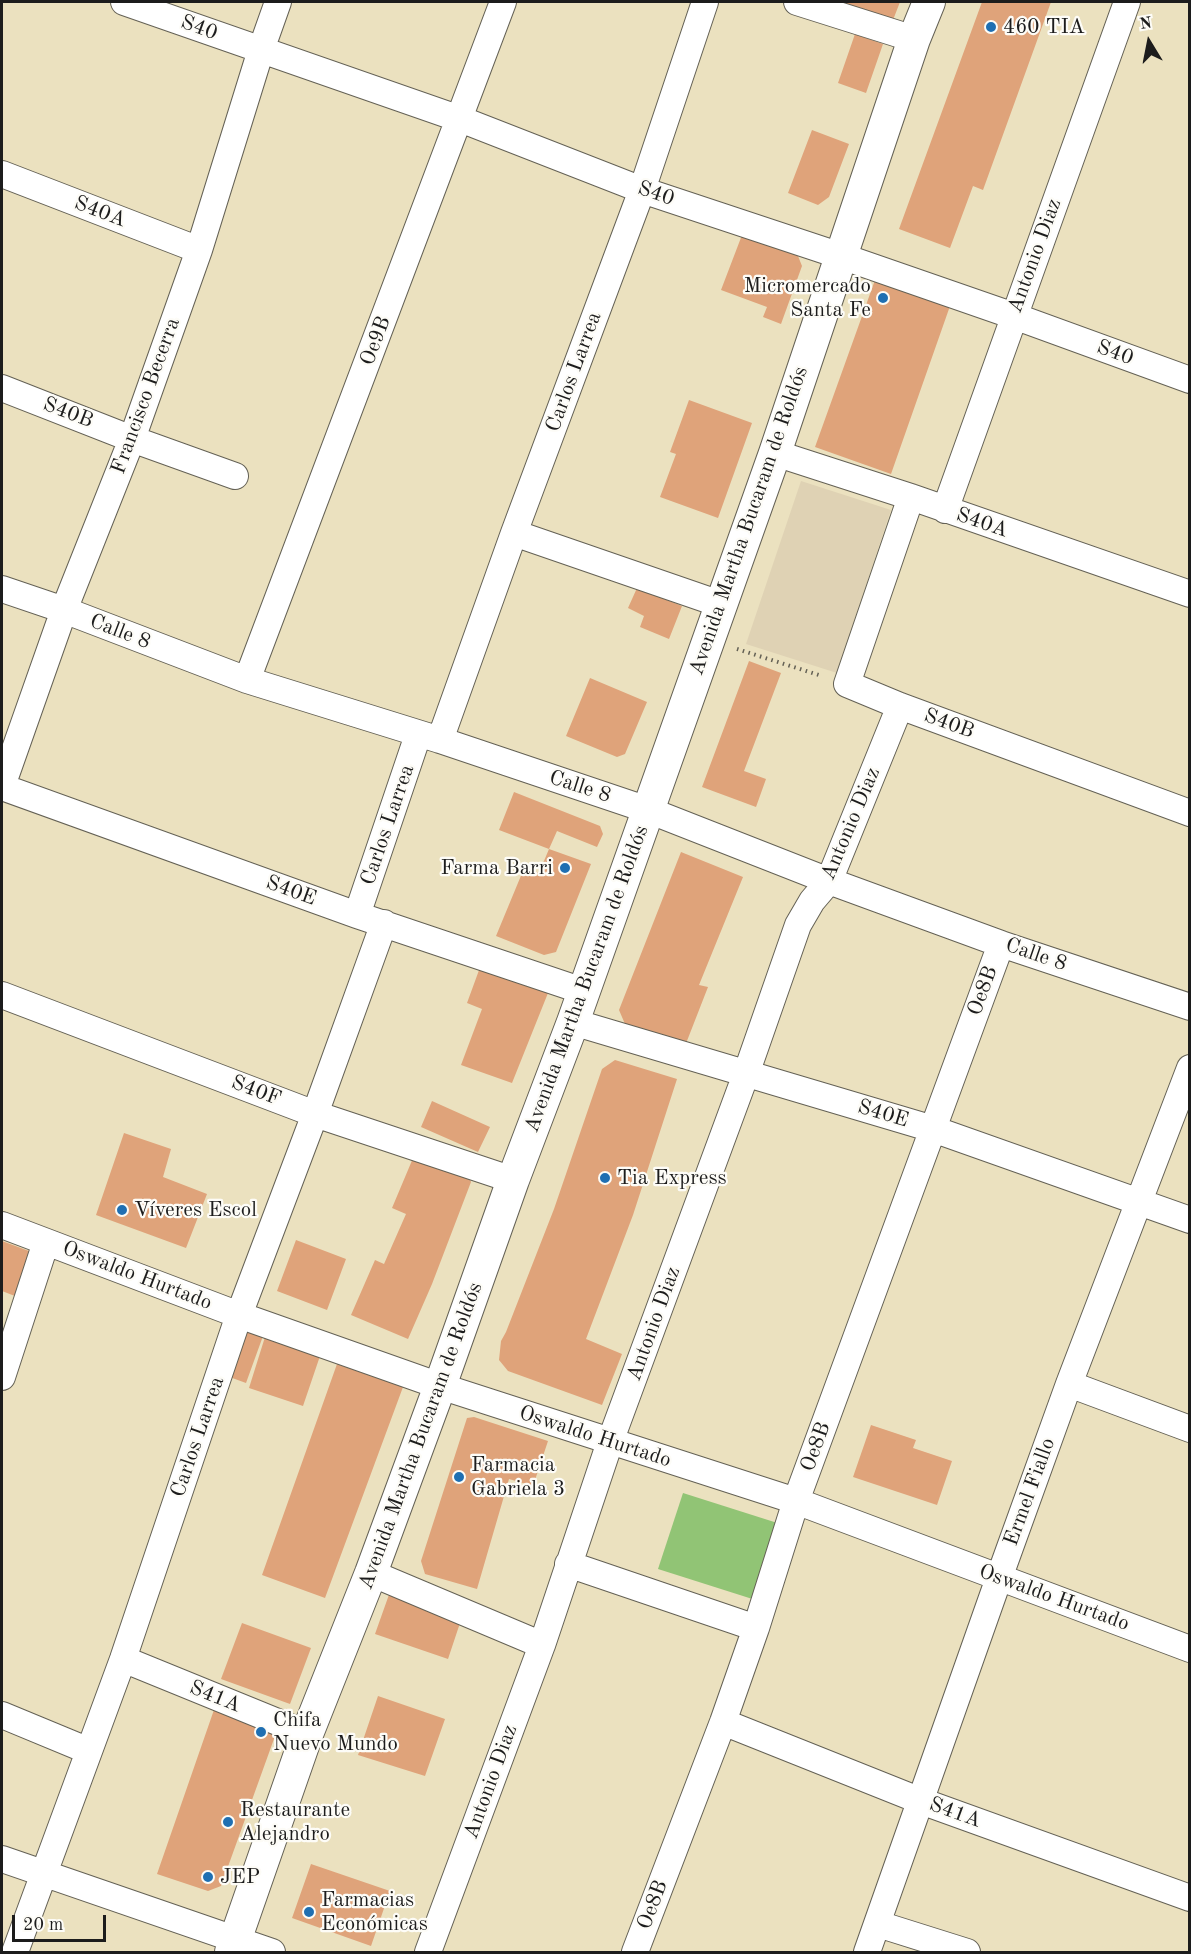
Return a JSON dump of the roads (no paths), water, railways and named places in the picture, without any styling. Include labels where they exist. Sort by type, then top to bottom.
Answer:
[{"type":"street","name":"S40","points":[[124,2],[460,119],[642,190],[841,255],[1190,380]]},
{"type":"street","name":"Francisco Becerra","points":[[2,786],[64,610],[132,439],[199,250],[278,2]]},
{"type":"street","name":"Oe9B","points":[[247,680],[503,2]]},
{"type":"street","name":"Carlos Larrea","points":[[357,915],[514,533],[642,190],[705,2]]},
{"type":"street","points":[[797,2],[914,39]]},
{"type":"street","name":"Avenida Martha Bucaram de Roldós","points":[[233,1946],[307,1734],[371,1573],[441,1386],[513,1180],[573,1022],[775,453],[914,39],[929,2]]},
{"type":"street","name":"Antonio Diaz","points":[[945,510],[1127,2]]},
{"type":"street","name":"S40A","points":[[2,174],[199,250]]},
{"type":"street","name":"S40B","points":[[2,388],[235,476]]},
{"type":"street","name":"S40A","points":[[775,453],[1190,594]]},
{"type":"street","name":"S40B","points":[[910,497],[847,684],[900,706],[1190,813]]},
{"type":"street","points":[[514,533],[720,604]]},
{"type":"street","name":"Calle 8","points":[[2,590],[64,610],[247,680],[429,737],[648,810],[1000,944],[1190,1007]]},
{"type":"street","name":"Antonio Diaz","points":[[428,1953],[543,1645],[610,1442],[746,1074],[798,925],[812,901],[830,881],[900,706]]},
{"type":"street","name":"S40E","points":[[2,786],[357,915],[583,991]]},
{"type":"street","name":"Carlos Larrea","points":[[15,1953],[42,1874],[123,1659],[239,1315],[384,923]]},
{"type":"street","name":"Oe8B","points":[[635,1953],[723,1722],[756,1628],[796,1501],[1000,944]]},
{"type":"street","name":"S40F","points":[[2,995],[315,1114],[513,1180]]},
{"type":"street","name":"S40E","points":[[573,1022],[933,1129],[1190,1220]]},
{"type":"street","name":"Ermel Fiallo","points":[[867,1953],[1069,1384],[1190,1068]]},
{"type":"street","name":"Oswaldo Hurtado","points":[[2,1225],[239,1315],[441,1386],[796,1501],[1190,1649]]},
{"type":"street","points":[[2,1377],[46,1242]]},
{"type":"street","points":[[1069,1384],[1190,1429]]},
{"type":"street","points":[[568,1564],[756,1628]]},
{"type":"street","points":[[371,1573],[543,1645]]},
{"type":"street","name":"S41A","points":[[123,1659],[307,1734]]},
{"type":"street","points":[[2,1715],[89,1751]]},
{"type":"street","name":"S41A","points":[[723,1722],[921,1801],[1190,1898]]},
{"type":"street","points":[[2,1859],[233,1946],[272,1953]]},
{"type":"street","points":[[878,1924],[966,1953]]},
{"type":"place","name":"460 TIA","points":[[991,27]]},
{"type":"place","name":"Micromercado Santa Fe","points":[[883,298]]},
{"type":"place","name":"Farma Barri","points":[[565,868]]},
{"type":"place","name":"Tia Express","points":[[605,1178]]},
{"type":"place","name":"Víveres Escol","points":[[122,1210]]},
{"type":"place","name":"Farmacia Gabriela 3","points":[[459,1477]]},
{"type":"place","name":"Chifa Nuevo Mundo","points":[[261,1732]]},
{"type":"place","name":"Restaurante Alejandro","points":[[228,1822]]},
{"type":"place","name":"JEP","points":[[208,1877]]},
{"type":"place","name":"Farmacias Económicas","points":[[309,1912]]}]
